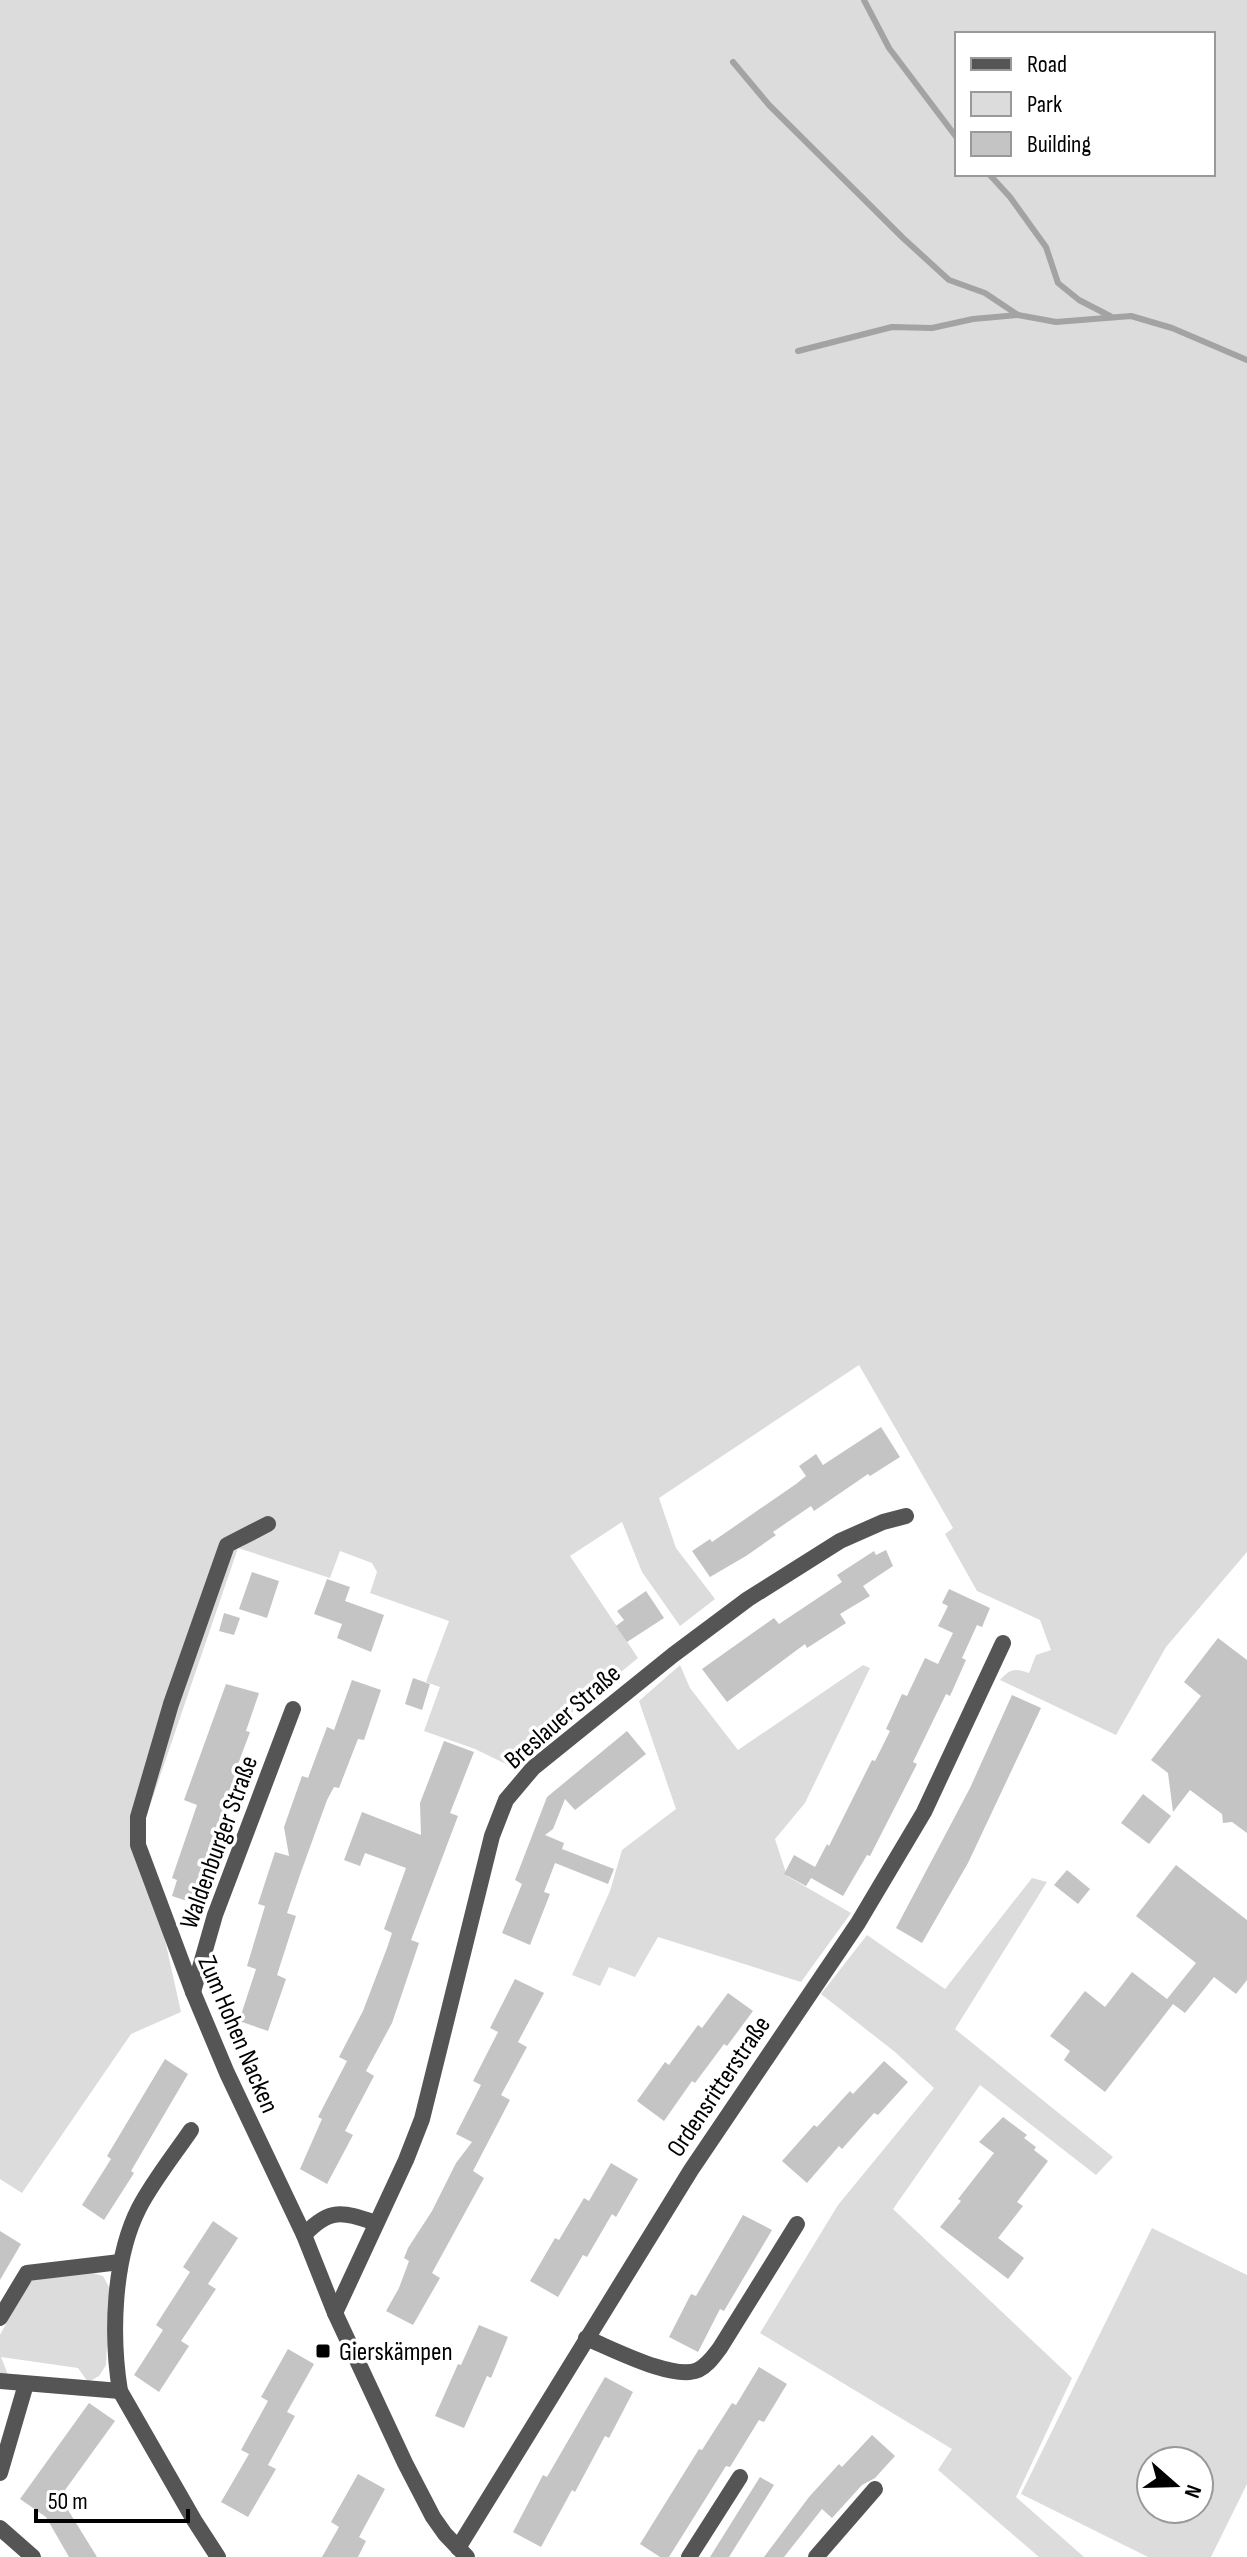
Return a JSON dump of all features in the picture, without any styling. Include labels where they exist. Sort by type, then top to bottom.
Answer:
[{"type":"street","name":"Breslauer Straße","points":[[335,2313],[422,2119],[492,1836],[506,1800],[533,1768],[748,1599],[862,1529],[906,1516]]},
{"type":"street","name":"Zum Hohen Nacken","points":[[268,1524],[227,1545],[171,1704],[138,1817],[138,1845],[227,2073],[304,2235],[335,2313],[426,2504],[445,2534],[462,2552]]},
{"type":"street","name":"Ordensritterstraße","points":[[462,2552],[586,2338],[730,2109],[872,1898],[924,1812],[1003,1643]]},
{"type":"street","name":"Waldenburger Straße","points":[[193,1992],[215,1915],[293,1709]]},
{"type":"street","points":[[191,2130],[140,2206],[123,2246],[116,2354],[120,2391],[218,2557]]},
{"type":"street","points":[[304,2235],[318,2220],[335,2214],[376,2223]]},
{"type":"street","points":[[586,2338],[656,2366],[695,2372],[714,2356],[797,2224]]},
{"type":"street","points":[[0,2318],[27,2273],[120,2262]]},
{"type":"street","points":[[0,2381],[120,2391]]},
{"type":"street","points":[[0,2473],[26,2384]]},
{"type":"street","points":[[689,2557],[740,2477]]},
{"type":"street","points":[[816,2557],[875,2489]]},
{"type":"street","points":[[0,2528],[33,2557]]},
{"type":"green space","points":[[0,0],[1247,0],[1247,1552],[1166,1647],[1116,1735],[1000,1680],[1013,1670],[1029,1673],[1036,1655],[1051,1650],[1040,1620],[977,1591],[945,1534],[953,1528],[859,1365],[659,1498],[676,1548],[715,1599],[680,1626],[642,1572],[622,1522],[570,1556],[638,1658],[508,1765],[475,1749],[424,1731],[440,1687],[426,1682],[449,1621],[370,1593],[377,1572],[372,1563],[340,1551],[330,1578],[238,1548],[141,1832],[181,2012],[131,2034],[22,2193],[0,2179]]},
{"type":"green space","points":[[680,1665],[690,1688],[738,1750],[863,1665],[870,1668],[805,1803],[775,1839],[787,1876],[851,1913],[801,1982],[658,1937],[635,1977],[609,1967],[600,1986],[572,1975],[610,1891],[622,1850],[676,1809],[639,1701]]},
{"type":"green space","points":[[1032,1878],[1047,1882],[955,2029],[1113,2157],[1096,2175],[980,2085],[893,2209],[1072,2378],[1016,2497],[1084,2557],[1039,2557],[938,2470],[952,2449],[760,2333],[838,2205],[934,2088],[895,2052],[821,1994],[867,1935],[945,1989]]},
{"type":"green space","points":[[1152,2228],[1247,2275],[1247,2484],[1211,2557],[1148,2557],[1021,2494]]},
{"type":"green space","points":[[89,2272],[103,2276],[110,2289],[106,2365],[99,2376],[88,2382],[78,2368],[1,2357],[8,2375],[0,2373],[0,2335],[31,2278]]},
{"type":"building","points":[[881,1427],[900,1457],[870,1476],[868,1474],[814,1511],[811,1506],[773,1532],[776,1535],[710,1577],[692,1551],[710,1539],[712,1542],[796,1484],[806,1476],[799,1466],[816,1454],[823,1465]]},
{"type":"building","points":[[886,1550],[893,1566],[863,1586],[870,1596],[840,1614],[846,1623],[807,1648],[805,1644],[727,1702],[702,1669],[774,1618],[779,1624],[842,1582],[837,1575],[874,1551],[876,1555]]},
{"type":"building","points":[[252,1572],[279,1581],[267,1618],[239,1609]]},
{"type":"building","points":[[327,1579],[350,1587],[345,1601],[384,1615],[371,1652],[337,1638],[342,1624],[314,1614]]},
{"type":"building","points":[[949,1589],[990,1608],[982,1627],[977,1625],[962,1658],[966,1660],[950,1696],[946,1694],[913,1762],[917,1764],[870,1856],[867,1855],[843,1896],[811,1878],[806,1886],[784,1874],[794,1855],[815,1867],[827,1844],[829,1846],[872,1760],[875,1761],[890,1731],[886,1729],[902,1694],[907,1696],[925,1658],[938,1664],[953,1633],[938,1626],[948,1606],[942,1603]]},
{"type":"building","points":[[646,1591],[664,1618],[627,1642],[616,1626],[624,1620],[617,1611]]},
{"type":"building","points":[[224,1613],[240,1618],[234,1635],[219,1631]]},
{"type":"building","points":[[1218,1638],[1247,1660],[1247,1833],[1232,1822],[1223,1823],[1222,1814],[1190,1790],[1173,1812],[1168,1773],[1151,1760],[1201,1696],[1184,1682]]},
{"type":"building","points":[[413,1678],[430,1684],[422,1710],[405,1704]]},
{"type":"building","points":[[352,1680],[381,1690],[364,1740],[358,1739],[339,1788],[334,1787],[327,1800],[287,1913],[296,1916],[277,1975],[286,1979],[268,2031],[239,2021],[256,1969],[247,1966],[265,1906],[258,1904],[275,1852],[289,1856],[284,1827],[302,1776],[308,1778],[327,1727],[334,1730]]},
{"type":"building","points":[[226,1684],[259,1693],[246,1731],[250,1732],[237,1767],[241,1768],[210,1844],[203,1871],[207,1872],[200,1893],[193,1891],[190,1902],[172,1896],[177,1880],[172,1878],[197,1805],[184,1800]]},
{"type":"building","points":[[1012,1695],[1041,1708],[968,1863],[922,1943],[896,1928],[970,1788]]},
{"type":"building","points":[[627,1731],[646,1754],[575,1810],[565,1799],[553,1829],[545,1835],[564,1843],[562,1849],[614,1869],[608,1884],[555,1863],[544,1892],[550,1894],[530,1945],[502,1933],[522,1884],[515,1880],[547,1797]]},
{"type":"building","points":[[444,1741],[474,1752],[450,1813],[458,1816],[411,1940],[419,1943],[392,2023],[366,2071],[374,2076],[345,2131],[353,2135],[327,2184],[300,2169],[322,2119],[318,2117],[347,2061],[339,2057],[363,2011],[387,1948],[392,1933],[384,1929],[406,1868],[365,1853],[360,1866],[344,1860],[362,1812],[421,1835],[420,1803]]},
{"type":"building","points":[[1143,1794],[1171,1816],[1149,1844],[1121,1823]]},
{"type":"building","points":[[1176,1865],[1247,1920],[1247,1980],[1236,1994],[1214,1977],[1185,2013],[1173,2004],[1105,2092],[1064,2060],[1070,2051],[1050,2036],[1085,1991],[1105,2007],[1132,1972],[1167,1999],[1196,1963],[1136,1916]]},
{"type":"building","points":[[1067,1870],[1090,1889],[1078,1904],[1054,1885]]},
{"type":"building","points":[[515,1979],[544,1993],[518,2042],[527,2047],[501,2095],[510,2100],[473,2171],[484,2178],[432,2273],[440,2278],[413,2325],[386,2311],[409,2261],[404,2258],[408,2248],[432,2211],[456,2163],[472,2142],[456,2134],[481,2085],[473,2081],[498,2032],[490,2028]]},
{"type":"building","points":[[728,1993],[753,2011],[695,2083],[692,2081],[664,2121],[637,2101],[665,2062],[669,2065],[698,2025],[702,2028]]},
{"type":"building","points":[[165,2059],[188,2074],[131,2171],[134,2173],[104,2220],[82,2205],[111,2159],[107,2156]]},
{"type":"building","points":[[884,2061],[908,2082],[878,2115],[874,2113],[842,2149],[839,2146],[807,2183],[782,2161],[814,2125],[817,2127],[850,2091],[853,2094]]},
{"type":"building","points":[[1003,2117],[1027,2135],[1024,2138],[1048,2161],[1017,2202],[1023,2206],[998,2238],[1024,2258],[1008,2279],[940,2227],[994,2153],[979,2142]]},
{"type":"building","points":[[611,2163],[638,2179],[616,2217],[612,2214],[587,2257],[583,2255],[558,2297],[530,2281],[555,2238],[559,2240],[584,2198],[589,2201]]},
{"type":"building","points":[[743,2215],[772,2230],[724,2311],[720,2309],[698,2352],[669,2337],[691,2294],[696,2296]]},
{"type":"building","points":[[213,2221],[238,2238],[208,2284],[216,2289],[181,2341],[189,2346],[159,2392],[134,2375],[163,2330],[156,2325],[190,2272],[183,2267]]},
{"type":"building","points":[[0,2231],[21,2244],[0,2280]]},
{"type":"building","points":[[479,2325],[508,2337],[491,2378],[487,2376],[464,2428],[435,2416]]},
{"type":"building","points":[[288,2349],[314,2364],[287,2412],[295,2416],[268,2465],[276,2469],[248,2517],[221,2502],[249,2454],[241,2450],[268,2401],[261,2397]]},
{"type":"building","points":[[759,2367],[787,2384],[764,2422],[759,2420],[730,2467],[726,2466],[669,2557],[660,2557],[640,2544],[699,2449],[702,2450],[732,2403],[736,2405]]},
{"type":"building","points":[[605,2377],[633,2392],[609,2438],[605,2436],[541,2547],[513,2532],[543,2475],[547,2477]]},
{"type":"building","points":[[89,2403],[115,2421],[60,2497],[97,2557],[69,2557],[46,2517],[20,2499]]},
{"type":"building","points":[[872,2435],[895,2456],[875,2478],[862,2485],[832,2518],[822,2509],[784,2557],[764,2557],[809,2497],[839,2464],[842,2467]]},
{"type":"building","points":[[358,2474],[385,2489],[359,2537],[366,2541],[358,2557],[322,2557],[339,2527],[331,2522]]},
{"type":"building","points":[[760,2477],[774,2485],[729,2557],[710,2557]]},
{"type":"waterway","points":[[864,0],[889,48],[955,135]]},
{"type":"waterway","points":[[733,62],[769,105],[949,280],[985,293],[1018,315],[1056,322],[1131,316],[1172,328],[1247,360]]},
{"type":"waterway","points":[[991,176],[1046,247],[1058,283],[1079,300],[1110,316]]},
{"type":"waterway","points":[[798,351],[892,327],[932,328],[973,319],[1018,315]]},
{"type":"place","name":"Gierskämpen","points":[[323,2351]]}]
